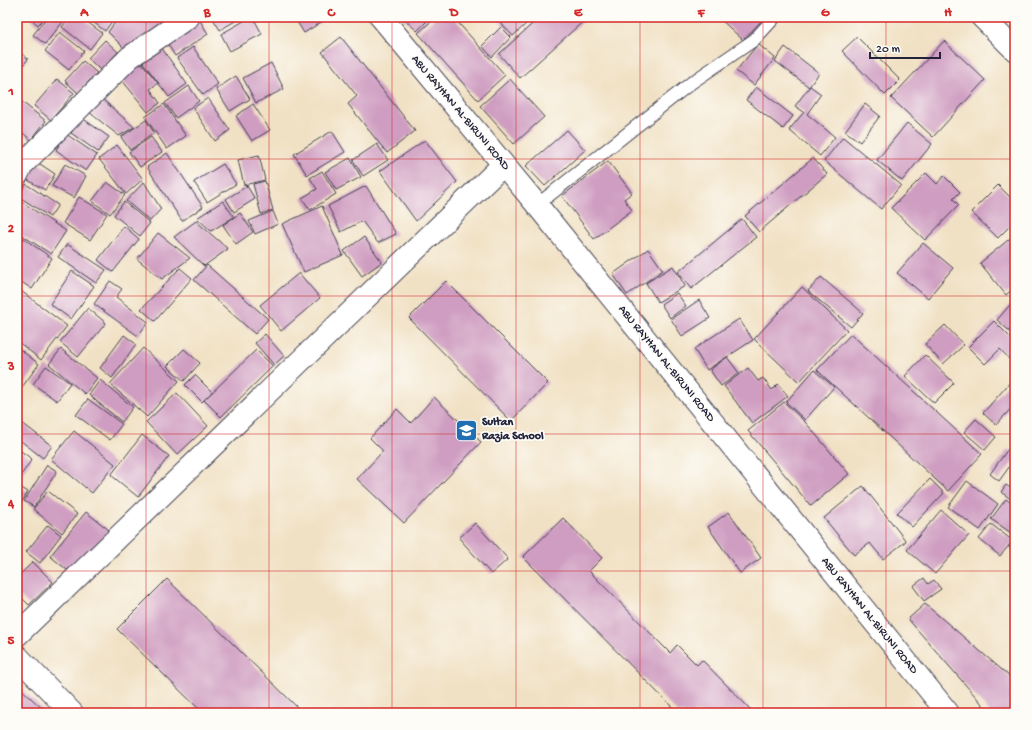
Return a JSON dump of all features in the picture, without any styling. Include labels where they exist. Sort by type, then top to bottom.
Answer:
[{"type":"street","points":[[17,175],[22,165],[130,57],[188,17]]},
{"type":"street","name":"ABU RAYHAN AL-BIRUNI ROAD","points":[[381,17],[537,205],[948,713]]},
{"type":"street","points":[[982,17],[1015,50]]},
{"type":"street","points":[[17,635],[503,165]]},
{"type":"street","points":[[17,656],[72,713]]},
{"type":"lane","points":[[537,205],[691,83],[754,40],[775,17]]},
{"type":"building","points":[[29,17],[45,17],[38,25]]},
{"type":"building","points":[[47,17],[67,17],[45,44],[33,35]]},
{"type":"building","points":[[70,17],[81,17],[102,33],[90,49],[62,27]]},
{"type":"building","points":[[97,17],[115,17],[105,31],[93,22]]},
{"type":"building","points":[[119,17],[175,17],[128,52],[108,32]]},
{"type":"building","points":[[198,17],[208,34],[175,56],[164,38]]},
{"type":"building","points":[[212,17],[242,17],[220,30]]},
{"type":"building","points":[[253,17],[262,34],[230,51],[221,34]]},
{"type":"building","points":[[294,17],[329,17],[304,33]]},
{"type":"building","points":[[402,17],[431,17],[417,31]]},
{"type":"building","points":[[436,17],[453,17],[505,75],[478,100],[418,33]]},
{"type":"building","points":[[495,17],[520,17],[526,24],[513,36]]},
{"type":"building","points":[[540,17],[588,17],[520,78],[499,54]]},
{"type":"building","points":[[718,17],[765,17],[743,40]]},
{"type":"building","points":[[501,27],[511,37],[492,57],[482,46]]},
{"type":"building","points":[[60,32],[84,51],[69,70],[45,51]]},
{"type":"building","points":[[341,37],[415,131],[387,153],[348,104],[357,96],[322,52]]},
{"type":"building","points":[[857,37],[900,80],[885,95],[842,51]]},
{"type":"building","points":[[105,40],[118,52],[101,71],[88,58]]},
{"type":"building","points":[[944,41],[985,80],[933,137],[891,98]]},
{"type":"building","points":[[758,44],[775,58],[754,85],[736,71]]},
{"type":"building","points":[[161,47],[187,84],[169,97],[142,61]]},
{"type":"building","points":[[193,47],[218,84],[203,95],[177,58]]},
{"type":"building","points":[[785,47],[819,73],[809,87],[775,61]]},
{"type":"building","points":[[17,50],[28,59],[17,73]]},
{"type":"building","points":[[83,61],[97,73],[78,93],[65,81]]},
{"type":"building","points":[[141,62],[158,83],[150,89],[160,103],[148,112],[121,79]]},
{"type":"building","points":[[271,63],[284,89],[256,103],[243,78]]},
{"type":"building","points":[[236,76],[250,99],[230,111],[216,89]]},
{"type":"building","points":[[57,79],[74,93],[51,120],[34,106]]},
{"type":"building","points":[[510,79],[544,117],[514,144],[480,106]]},
{"type":"building","points":[[189,86],[199,101],[176,118],[165,103]]},
{"type":"building","points":[[810,86],[821,94],[807,114],[835,137],[820,156],[789,130],[804,112],[795,106]]},
{"type":"building","points":[[756,87],[793,116],[783,129],[746,100]]},
{"type":"building","points":[[17,98],[46,121],[31,140],[17,128]]},
{"type":"building","points":[[101,98],[134,127],[119,136],[89,112]]},
{"type":"building","points":[[208,98],[230,130],[215,141],[193,108]]},
{"type":"building","points":[[164,104],[186,136],[167,149],[145,117]]},
{"type":"building","points":[[253,104],[270,130],[252,141],[236,116]]},
{"type":"building","points":[[865,104],[880,116],[860,142],[845,131]]},
{"type":"building","points":[[82,118],[109,137],[98,152],[71,133]]},
{"type":"building","points":[[146,120],[154,133],[130,150],[121,137]]},
{"type":"building","points":[[907,123],[932,144],[902,181],[877,160]]},
{"type":"building","points":[[567,130],[585,150],[545,186],[526,166]]},
{"type":"building","points":[[332,131],[345,152],[307,175],[294,154]]},
{"type":"building","points":[[66,134],[97,155],[86,171],[56,150]]},
{"type":"building","points":[[151,137],[162,152],[140,167],[129,152]]},
{"type":"building","points":[[843,137],[901,185],[881,209],[824,161]]},
{"type":"building","points":[[425,140],[457,182],[416,221],[380,171]]},
{"type":"building","points":[[377,144],[388,160],[363,176],[353,160]]},
{"type":"building","points":[[117,145],[143,179],[126,194],[99,159]]},
{"type":"building","points":[[167,153],[203,207],[182,221],[147,167]]},
{"type":"building","points":[[259,155],[265,180],[244,185],[238,160]]},
{"type":"building","points":[[350,158],[361,177],[336,190],[325,172]]},
{"type":"building","points":[[813,158],[827,174],[759,232],[745,216]]},
{"type":"building","points":[[608,161],[632,193],[624,199],[632,210],[594,239],[562,196]]},
{"type":"building","points":[[37,162],[55,174],[45,190],[26,179]]},
{"type":"building","points":[[65,164],[86,176],[74,198],[52,186]]},
{"type":"building","points":[[223,164],[236,184],[207,202],[194,182]]},
{"type":"building","points":[[322,171],[336,194],[310,210],[302,198],[317,189],[310,178]]},
{"type":"building","points":[[926,173],[937,184],[944,176],[960,192],[953,199],[959,205],[925,240],[891,208]]},
{"type":"building","points":[[265,181],[273,210],[261,214],[253,184]]},
{"type":"building","points":[[107,182],[125,195],[110,214],[92,201]]},
{"type":"building","points":[[144,182],[161,209],[150,221],[126,201]]},
{"type":"building","points":[[26,184],[58,205],[50,217],[18,196]]},
{"type":"building","points":[[998,185],[1015,202],[1015,221],[998,238],[971,212]]},
{"type":"building","points":[[247,186],[255,199],[234,212],[226,199]]},
{"type":"building","points":[[366,186],[396,234],[378,243],[362,221],[341,232],[328,206]]},
{"type":"building","points":[[79,197],[107,214],[90,240],[63,223]]},
{"type":"building","points":[[17,199],[66,231],[51,254],[17,232]]},
{"type":"building","points":[[223,201],[234,217],[211,231],[197,218]]},
{"type":"building","points":[[124,202],[150,223],[140,236],[114,215]]},
{"type":"building","points":[[322,206],[343,255],[304,272],[282,224]]},
{"type":"building","points":[[273,211],[278,224],[255,234],[249,221]]},
{"type":"building","points":[[240,213],[253,232],[236,244],[223,225]]},
{"type":"building","points":[[742,219],[756,237],[691,289],[678,272]]},
{"type":"building","points":[[196,221],[228,249],[204,266],[174,237]]},
{"type":"building","points":[[124,226],[139,239],[113,272],[98,260]]},
{"type":"building","points":[[158,233],[190,258],[162,279],[137,259]]},
{"type":"building","points":[[17,234],[52,258],[32,289],[17,279]]},
{"type":"building","points":[[1013,236],[1015,239],[1015,287],[1006,295],[980,263]]},
{"type":"building","points":[[364,237],[382,262],[362,276],[344,251]]},
{"type":"building","points":[[923,243],[953,268],[928,298],[897,273]]},
{"type":"building","points":[[67,244],[106,270],[96,283],[58,257]]},
{"type":"building","points":[[648,249],[663,270],[627,295],[613,274]]},
{"type":"building","points":[[207,265],[268,319],[255,334],[194,280]]},
{"type":"building","points":[[673,266],[685,286],[658,302],[646,283]]},
{"type":"building","points":[[180,268],[192,278],[155,321],[141,309]]},
{"type":"building","points":[[72,271],[94,286],[71,319],[50,304]]},
{"type":"building","points":[[299,273],[320,298],[281,331],[260,305]]},
{"type":"building","points":[[821,277],[863,313],[851,327],[808,291]]},
{"type":"building","points":[[110,281],[122,289],[116,297],[148,322],[138,336],[94,304]]},
{"type":"building","points":[[446,281],[548,383],[511,421],[409,318]]},
{"type":"building","points":[[802,287],[847,330],[799,382],[754,339]]},
{"type":"building","points":[[21,291],[67,326],[41,360],[17,341],[17,297]]},
{"type":"building","points":[[677,293],[686,306],[670,318],[661,304]]},
{"type":"building","points":[[1015,299],[1015,336],[997,320]]},
{"type":"building","points":[[699,300],[710,318],[682,336],[671,319]]},
{"type":"building","points":[[88,308],[106,323],[78,357],[60,342]]},
{"type":"building","points":[[739,319],[753,340],[707,370],[694,349]]},
{"type":"building","points":[[994,321],[1015,342],[1015,365],[1000,349],[985,364],[968,347]]},
{"type":"building","points":[[945,325],[964,345],[943,364],[925,344]]},
{"type":"building","points":[[265,334],[284,356],[274,365],[255,343]]},
{"type":"building","points":[[851,334],[982,454],[948,491],[817,370]]},
{"type":"building","points":[[124,335],[136,344],[112,378],[100,368]]},
{"type":"building","points":[[17,347],[39,364],[17,394]]},
{"type":"building","points":[[143,348],[179,381],[147,417],[110,384]]},
{"type":"building","points":[[61,349],[97,378],[85,394],[49,364]]},
{"type":"building","points":[[184,349],[200,363],[184,381],[167,366]]},
{"type":"building","points":[[256,350],[273,366],[221,417],[204,400]]},
{"type":"building","points":[[925,355],[954,383],[934,403],[905,376]]},
{"type":"building","points":[[727,357],[739,373],[721,386],[710,370]]},
{"type":"building","points":[[46,366],[70,383],[57,401],[33,384]]},
{"type":"building","points":[[748,368],[758,381],[763,378],[772,390],[778,384],[788,396],[752,423],[724,386]]},
{"type":"building","points":[[814,370],[834,387],[805,420],[786,402]]},
{"type":"building","points":[[195,375],[212,392],[202,402],[185,385]]},
{"type":"building","points":[[1013,379],[1015,380],[1015,404],[996,425],[983,413]]},
{"type":"building","points":[[100,380],[133,407],[122,422],[89,395]]},
{"type":"building","points":[[177,393],[208,426],[177,455],[146,422]]},
{"type":"building","points":[[434,397],[481,442],[404,523],[357,479],[383,451],[370,438],[397,409],[411,423]]},
{"type":"building","points":[[88,399],[122,424],[110,440],[76,415]]},
{"type":"building","points":[[784,402],[806,423],[849,474],[811,506],[748,431]]},
{"type":"building","points":[[17,419],[52,446],[43,458],[17,438]]},
{"type":"building","points":[[976,419],[996,437],[985,450],[964,432]]},
{"type":"building","points":[[74,431],[115,464],[92,493],[51,459]]},
{"type":"building","points":[[142,435],[169,456],[138,497],[111,475]]},
{"type":"building","points":[[18,449],[32,459],[17,481],[17,450]]},
{"type":"building","points":[[1008,449],[1015,455],[1015,459],[999,481],[990,474]]},
{"type":"building","points":[[47,465],[57,471],[34,507],[24,501]]},
{"type":"building","points":[[930,479],[944,493],[912,527],[897,513]]},
{"type":"building","points":[[967,481],[998,504],[980,530],[948,507]]},
{"type":"building","points":[[17,485],[28,492],[17,509]]},
{"type":"building","points":[[1006,485],[1015,491],[1015,502],[1001,492]]},
{"type":"building","points":[[863,486],[906,541],[883,559],[870,543],[854,555],[824,518]]},
{"type":"building","points":[[48,491],[77,514],[62,533],[33,509]]},
{"type":"building","points":[[1006,499],[1015,506],[1014,535],[991,519]]},
{"type":"building","points":[[941,510],[969,535],[935,574],[907,550]]},
{"type":"building","points":[[86,512],[109,530],[72,574],[50,556]]},
{"type":"building","points":[[729,512],[761,558],[740,573],[708,527]]},
{"type":"building","points":[[563,518],[602,558],[589,571],[670,653],[677,645],[697,665],[702,660],[754,713],[678,713],[523,557]]},
{"type":"building","points":[[475,523],[508,559],[491,574],[459,538]]},
{"type":"building","points":[[991,524],[1013,541],[1000,556],[979,539]]},
{"type":"building","points":[[48,525],[61,535],[40,563],[26,552]]},
{"type":"building","points":[[1015,539],[1015,552],[1009,547]]},
{"type":"building","points":[[33,562],[53,582],[29,605],[17,593],[17,577]]},
{"type":"building","points":[[924,578],[928,584],[934,580],[941,589],[924,601],[913,586]]},
{"type":"building","points":[[167,579],[303,713],[203,713],[117,629]]},
{"type":"building","points":[[925,604],[1015,681],[1015,713],[990,713],[908,619]]},
{"type":"building","points":[[17,685],[47,713],[17,713]]},
{"type":"place","name":"Sultan Razia School","points":[[467,430]]}]
